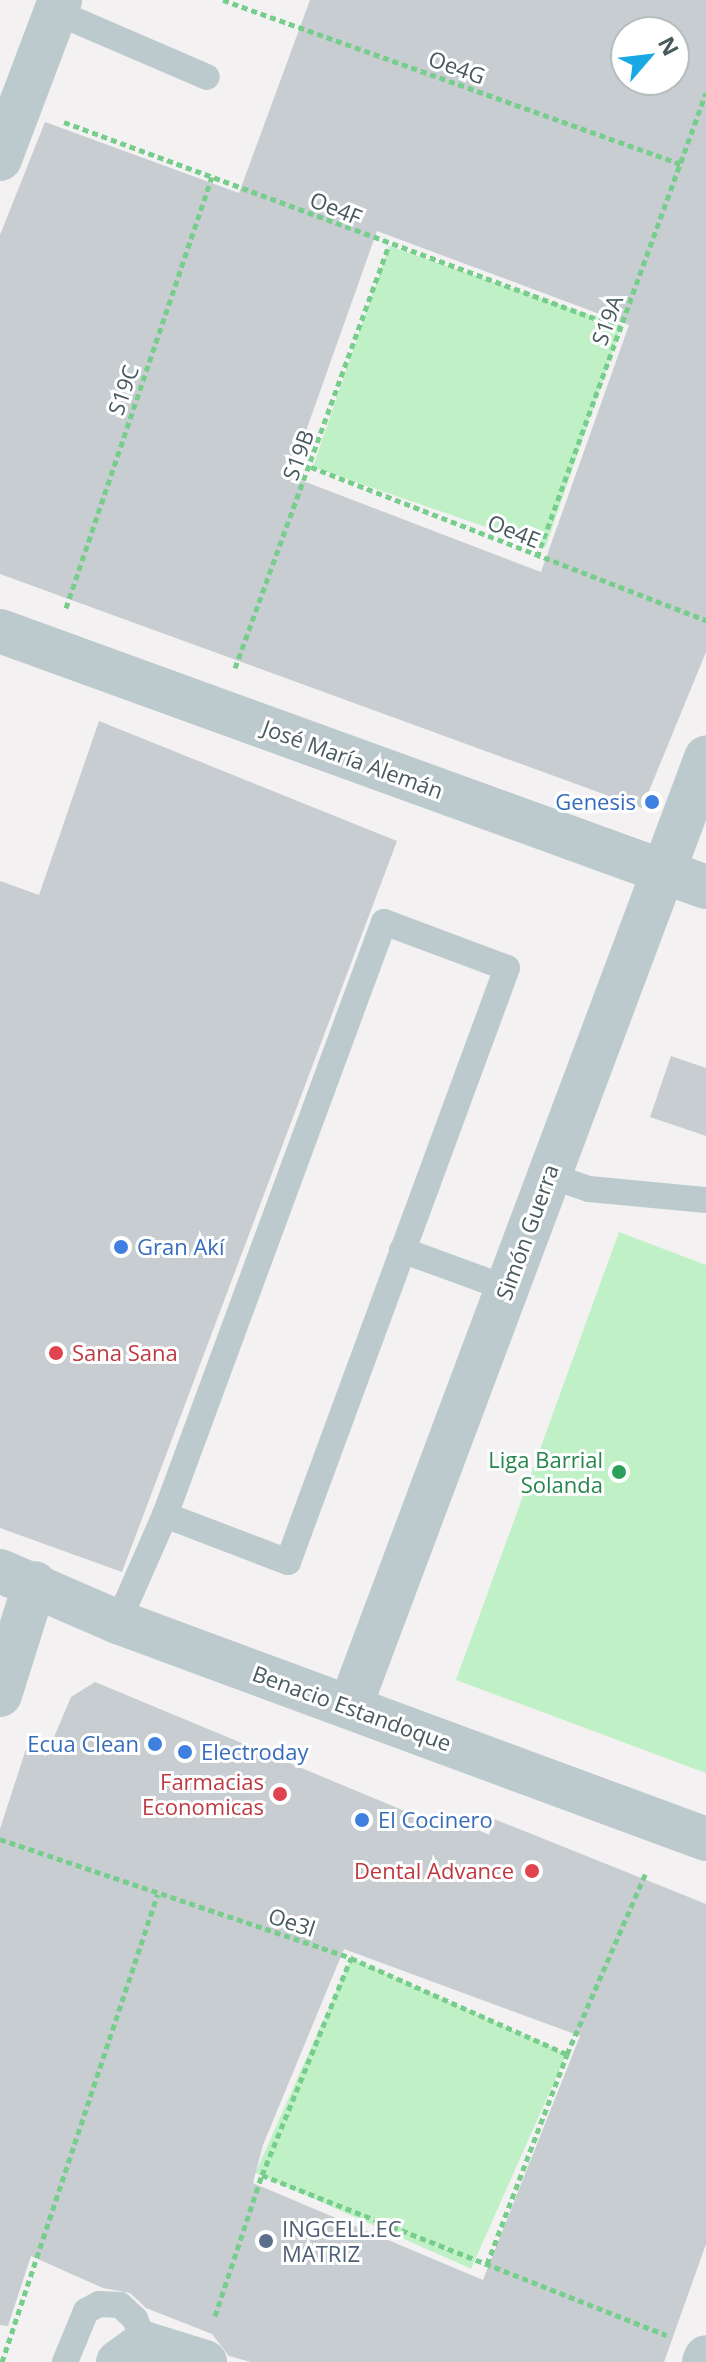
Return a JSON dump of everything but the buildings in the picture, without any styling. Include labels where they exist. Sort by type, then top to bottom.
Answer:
[{"type":"street","points":[[0,159],[58,6]]},
{"type":"street","name":"José María Alemán","points":[[0,631],[706,887]]},
{"type":"street","name":"Simón Guerra","points":[[350,1707],[706,758]]},
{"type":"street","points":[[0,1695],[17,1577]]},
{"type":"street","name":"Benacio Estandoque","points":[[17,1577],[118,1622],[706,1839]]},
{"type":"street","points":[[131,2352],[203,2361]]},
{"type":"lane","points":[[58,6],[207,77]]},
{"type":"lane","points":[[118,1622],[165,1515],[384,922],[507,968],[288,1562],[165,1515]]},
{"type":"lane","points":[[548,1175],[589,1189],[706,1200]]},
{"type":"lane","points":[[402,1250],[506,1288]]},
{"type":"lane","points":[[65,2362],[86,2311],[99,2304],[120,2305],[135,2319],[131,2352]]},
{"type":"path","name":"Oe4G","points":[[223,0],[680,164]]},
{"type":"path","name":"S19A","points":[[537,557],[706,93]]},
{"type":"path","name":"Oe4F","points":[[55,119],[389,246],[621,328]]},
{"type":"path","name":"S19C","points":[[64,614],[212,177]]},
{"type":"path","name":"S19B","points":[[233,673],[311,467],[389,246]]},
{"type":"path","name":"Oe4E","points":[[311,467],[706,620]]},
{"type":"path","name":"Oe3l","points":[[0,1839],[351,1958],[567,2054]]},
{"type":"path","points":[[487,2264],[567,2054],[646,1872]]},
{"type":"path","points":[[2,2362],[158,1894]]},
{"type":"path","points":[[203,2361],[262,2175],[351,1958]]},
{"type":"path","points":[[262,2175],[487,2264],[697,2353]]},
{"type":"green space","points":[[389,246],[622,326],[545,547],[313,467]]},
{"type":"green space","name":"Liga Barrial Solanda","points":[[619,1232],[706,1265],[706,1773],[456,1680]]},
{"type":"green space","points":[[351,1958],[567,2054],[471,2269],[255,2173]]},
{"type":"place","name":"Genesis","points":[[652,802]]},
{"type":"place","name":"Gran Akí","points":[[121,1247]]},
{"type":"place","name":"Sana Sana","points":[[56,1353]]},
{"type":"place","name":"Liga Barrial Solanda","points":[[619,1472]]},
{"type":"place","name":"Ecua Clean","points":[[155,1744]]},
{"type":"place","name":"Electroday","points":[[185,1752]]},
{"type":"place","name":"Farmacias Economicas","points":[[280,1794]]},
{"type":"place","name":"El Cocinero","points":[[362,1820]]},
{"type":"place","name":"Dental Advance","points":[[532,1871]]},
{"type":"place","name":"INGCELL.EC MATRIZ","points":[[266,2241]]}]
